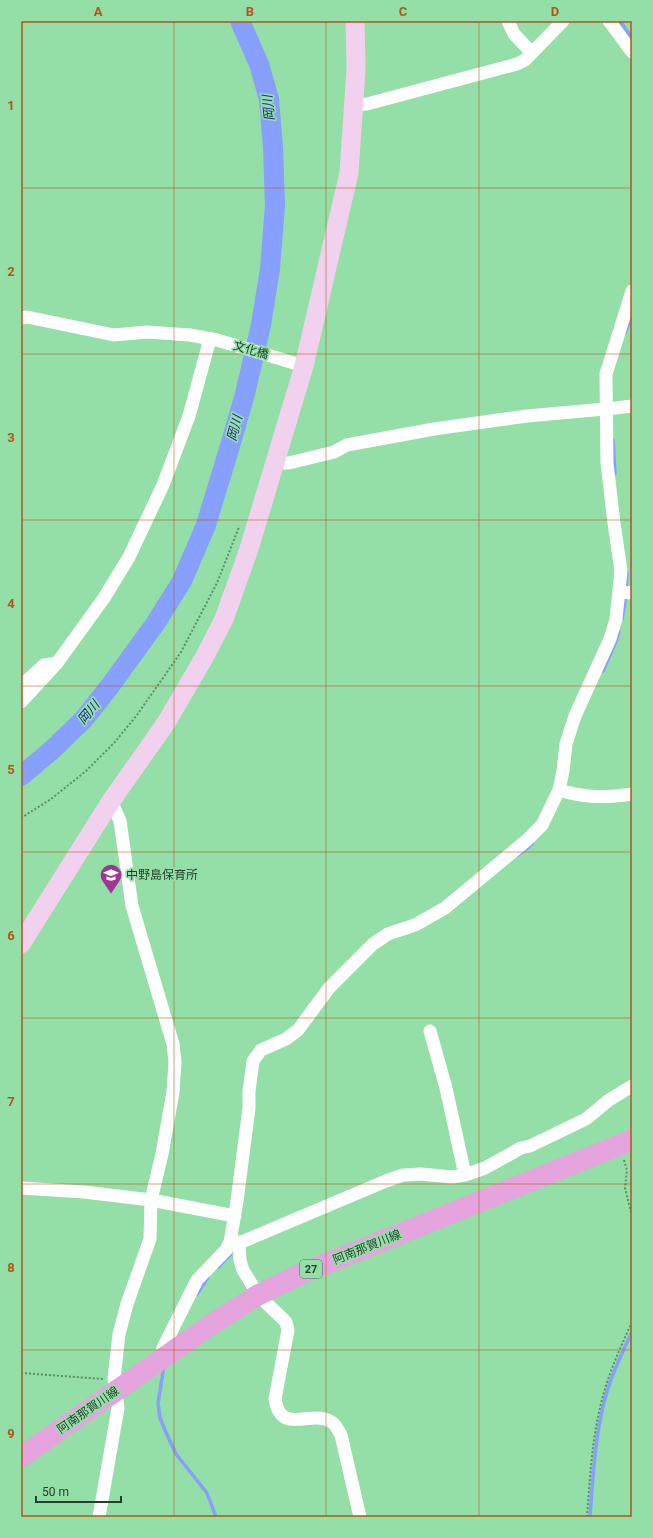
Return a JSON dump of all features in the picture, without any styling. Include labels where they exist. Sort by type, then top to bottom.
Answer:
[{"type":"main road","name":"阿南那賀川線","points":[[21,1457],[115,1385],[161,1358],[258,1295],[303,1273],[626,1143]]},
{"type":"street","points":[[21,944],[111,801],[166,723],[205,656],[224,619],[248,552],[304,366],[349,173],[356,69],[355,21]]},
{"type":"street","points":[[508,21],[514,34],[532,53]]},
{"type":"street","points":[[609,21],[630,46]]},
{"type":"street","points":[[354,106],[517,64],[525,60],[561,22]]},
{"type":"street","points":[[360,1517],[341,1435],[334,1424],[324,1419],[289,1419],[281,1416],[276,1410],[275,1399],[288,1330],[286,1322],[258,1295],[243,1270],[235,1242],[235,1216],[249,1108],[249,1091],[253,1061],[261,1050],[286,1039],[298,1030],[329,988],[373,944],[388,934],[415,925],[445,908],[527,840],[542,825],[559,790],[566,744],[574,716],[610,639],[626,592],[621,571],[607,463],[606,374],[632,291]]},
{"type":"street","name":"文化橋","points":[[21,318],[27,317],[114,334],[147,332],[190,335],[213,340],[304,366]]},
{"type":"street","points":[[21,702],[56,663],[104,598],[129,557],[159,492],[189,416],[213,340]]},
{"type":"street","points":[[276,463],[290,463],[334,452],[347,445],[434,429],[527,416],[606,410],[632,406]]},
{"type":"street","points":[[21,686],[44,665],[56,663]]},
{"type":"street","points":[[559,790],[577,796],[608,798],[632,794]]},
{"type":"street","points":[[99,1517],[118,1408],[115,1385],[119,1334],[127,1304],[150,1239],[151,1200],[164,1146],[173,1092],[175,1062],[173,1044],[132,906],[120,821],[111,801]]},
{"type":"street","points":[[430,1031],[446,1088],[465,1175]]},
{"type":"street","points":[[161,1358],[163,1348],[198,1280],[235,1242],[403,1175],[420,1174],[452,1177],[465,1175],[485,1168],[521,1148],[530,1146],[586,1119],[609,1100],[632,1086]]},
{"type":"street","points":[[21,1188],[84,1192],[151,1200],[235,1216]]},
{"type":"path","points":[[21,818],[51,799],[86,771],[114,743],[137,715],[184,646],[217,583],[241,521]]},
{"type":"path","points":[[626,1143],[627,1170],[625,1188],[632,1216]]},
{"type":"path","points":[[587,1517],[595,1433],[603,1395],[617,1355],[632,1322]]},
{"type":"path","points":[[21,1373],[115,1385]]},
{"type":"waterway","name":"岡川","points":[[21,776],[52,750],[84,719],[155,624],[182,581],[206,525],[230,446],[245,394],[261,325],[270,269],[275,205],[273,148],[269,99],[259,64],[240,21]]},
{"type":"waterway","points":[[620,21],[632,38]]},
{"type":"waterway","points":[[625,333],[632,316]]},
{"type":"waterway","points":[[613,440],[615,474]]},
{"type":"waterway","points":[[626,589],[627,573]]},
{"type":"waterway","points":[[622,619],[626,595]]},
{"type":"waterway","points":[[603,671],[619,632]]},
{"type":"waterway","points":[[518,855],[532,844]]},
{"type":"waterway","points":[[218,1267],[230,1255]]},
{"type":"waterway","points":[[197,1294],[208,1277]]},
{"type":"waterway","points":[[590,1517],[595,1455],[602,1410],[611,1379],[632,1332]]},
{"type":"waterway","points":[[164,1366],[158,1403],[160,1418],[176,1454],[207,1493],[216,1517]]},
{"type":"place","name":"中野島保育所","points":[[111,894]]}]
